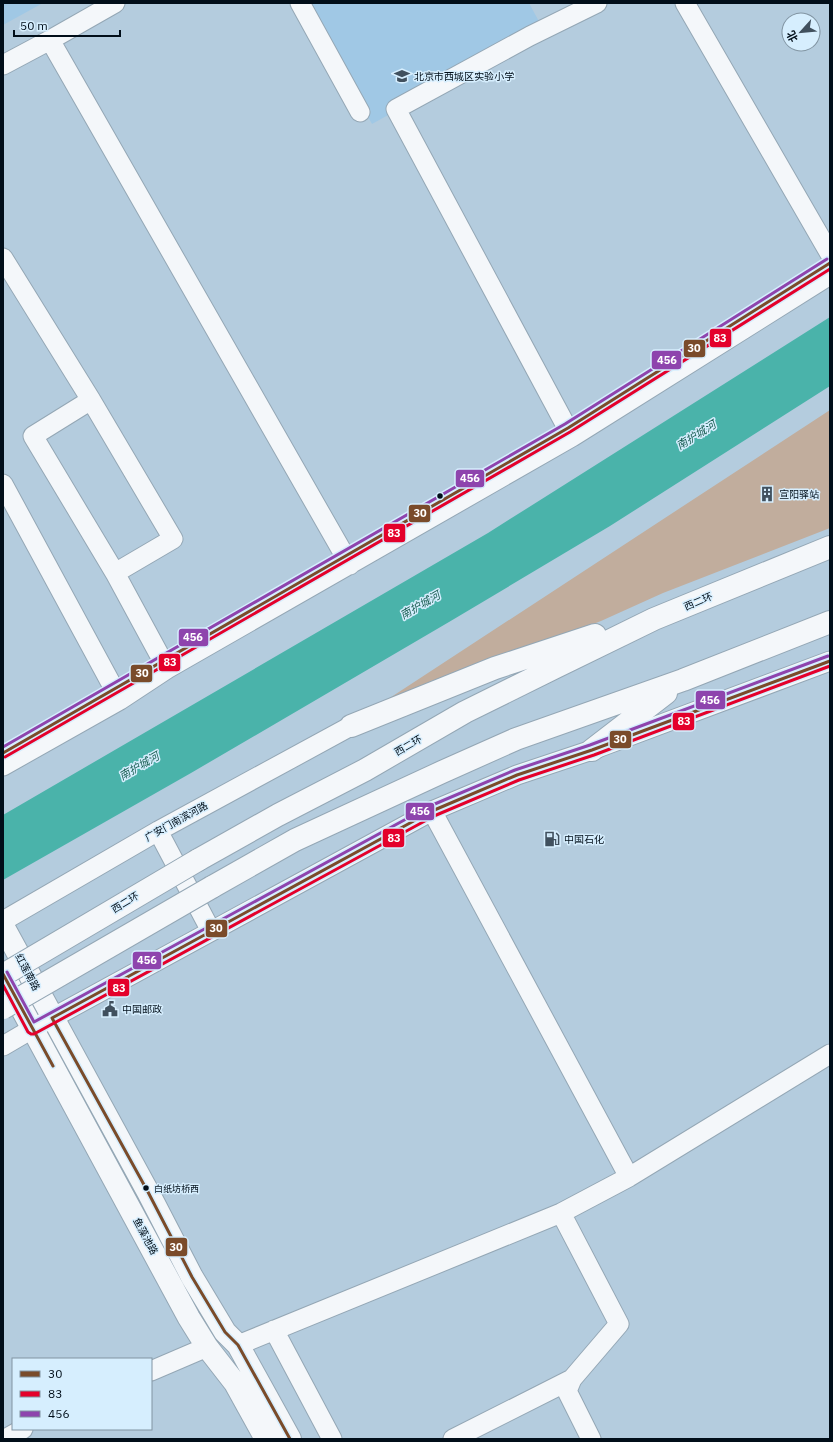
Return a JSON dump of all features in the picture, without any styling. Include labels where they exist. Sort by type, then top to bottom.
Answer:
[{"type":"main road","name":"西二环","points":[[3,975],[198,860],[278,815],[365,770],[465,712],[654,619],[830,547]]},
{"type":"main road","points":[[352,726],[495,668],[601,633],[654,619]]},
{"type":"main road","points":[[3,1008],[212,886],[295,840],[516,739],[683,680],[830,622]]},
{"type":"main road","points":[[592,750],[683,680]]},
{"type":"main road","name":"红莲南路","points":[[3,926],[52,1018]]},
{"type":"main road","points":[[3,975],[32,1029]]},
{"type":"main road","points":[[52,1018],[148,1192],[192,1278],[225,1332],[238,1345],[290,1439]]},
{"type":"main road","name":"鱼藻池路","points":[[32,1029],[189,1318],[207,1347],[235,1383],[266,1439]]},
{"type":"street","points":[[3,65],[115,3]]},
{"type":"street","points":[[300,3],[360,112]]},
{"type":"street","points":[[570,432],[396,109],[530,36],[597,3]]},
{"type":"street","points":[[686,3],[830,254]]},
{"type":"street","points":[[50,40],[348,560]]},
{"type":"street","points":[[3,258],[91,400],[173,539],[115,573]]},
{"type":"street","points":[[570,432],[830,263]]},
{"type":"street","points":[[3,766],[165,664],[570,432],[830,275]]},
{"type":"street","points":[[91,400],[33,436],[115,573],[165,664]]},
{"type":"street","points":[[3,484],[117,695]]},
{"type":"street","points":[[3,1046],[432,811],[517,775],[592,750],[830,661]]},
{"type":"street","points":[[3,753],[117,695]]},
{"type":"street","name":"广安门南滨河路","points":[[3,921],[158,831],[352,726]]},
{"type":"street","points":[[432,811],[629,1177]]},
{"type":"street","points":[[158,831],[211,931]]},
{"type":"street","points":[[238,1345],[561,1213],[629,1177],[830,1054]]},
{"type":"street","points":[[561,1213],[619,1324],[572,1379],[567,1392],[591,1439]]},
{"type":"street","points":[[274,1330],[332,1439]]},
{"type":"street","points":[[152,1371],[207,1347]]},
{"type":"street","points":[[452,1439],[572,1379]]},
{"type":"street","points":[[6,1439],[21,1430]]},
{"type":"shaded area","points":[[3,3],[43,3],[3,25]]},
{"type":"shaded area","name":"北京市西城区实验小学","points":[[305,3],[529,3],[543,29],[372,124]]},
{"type":"shaded area","points":[[830,410],[830,528],[663,593],[601,621],[376,707]]},
{"type":"water","name":"南护城河","points":[[830,317],[830,386],[610,526],[191,773],[3,880],[3,815],[488,533]]},
{"type":"transit line","name":"456","points":[[3,747],[565,424],[827,259]]},
{"type":"transit line","name":"30","points":[[3,753],[568,428],[830,263]]},
{"type":"transit line","name":"83","points":[[5,757],[570,432],[830,269]]},
{"type":"transit line","name":"456","points":[[7,972],[34,1022],[430,806],[515,770],[590,745],[828,656]]},
{"type":"transit line","name":"30","points":[[290,1439],[238,1345],[225,1332],[192,1277],[148,1192],[52,1018],[432,811],[517,775],[592,750],[830,661]]},
{"type":"transit line","name":"83","points":[[3,985],[28,1032],[34,1034],[434,816],[519,780],[594,755],[830,666]]},
{"type":"transit line","name":"30","points":[[3,974],[53,1066]]},
{"type":"place","name":"北京市西城区实验小学","points":[[402,76]]},
{"type":"place","name":"宣阳驿站","points":[[767,494]]},
{"type":"place","name":"中国石化","points":[[552,839]]},
{"type":"place","name":"中国邮政","points":[[110,1009]]},
{"type":"place","name":"白纸坊桥西","points":[[146,1188]]}]
